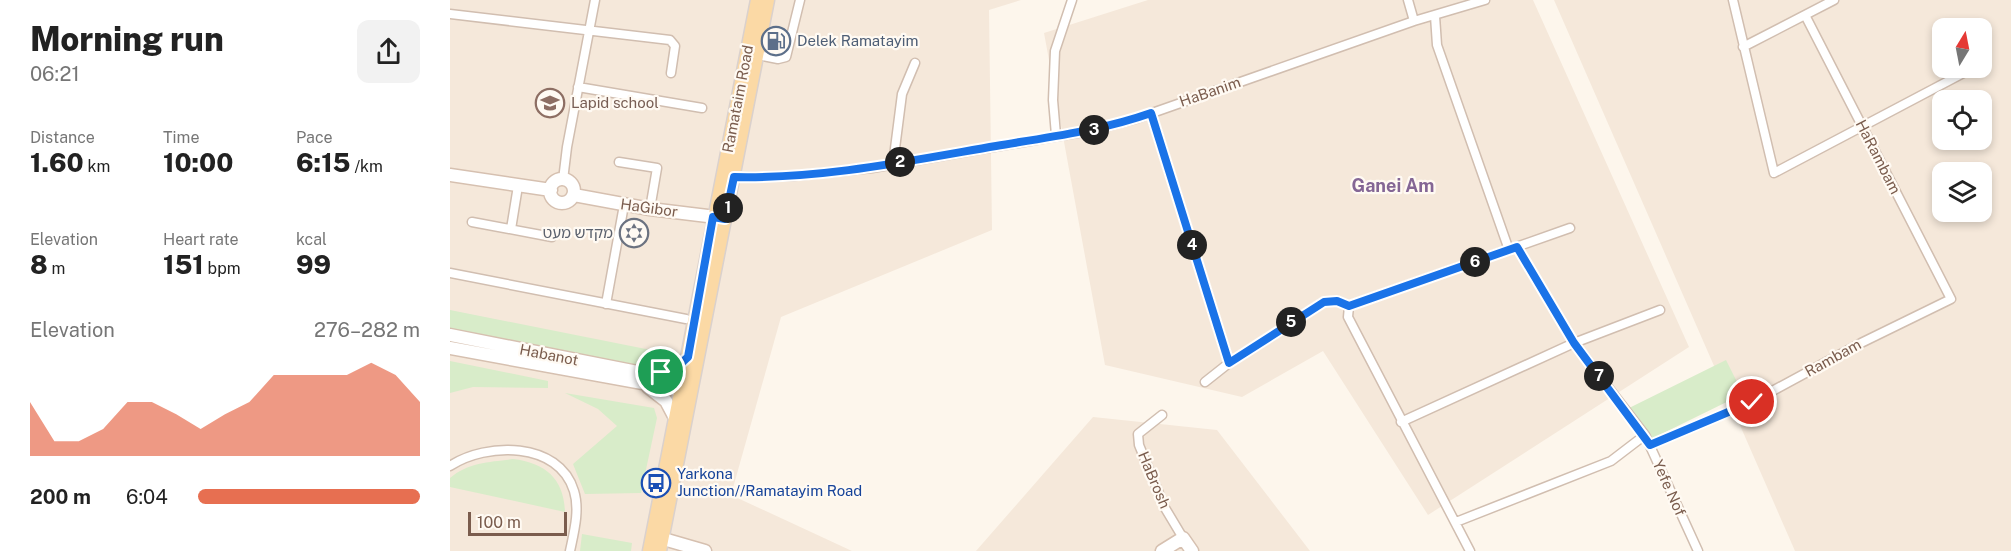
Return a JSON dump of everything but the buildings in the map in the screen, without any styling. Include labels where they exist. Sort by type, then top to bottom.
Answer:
[{"type":"main road","name":"Ramataim Road","points":[[753,54],[757,0]]},
{"type":"main road","name":"Ramataim Road","points":[[657,546],[675,418],[685,386],[688,357],[753,54],[768,0]]},
{"type":"main road","name":"Ramataim Road","points":[[657,546],[685,386],[719,218]]},
{"type":"street","points":[[563,180],[595,0]]},
{"type":"street","points":[[753,54],[778,59],[786,57],[800,0]]},
{"type":"street","points":[[1056,135],[1053,100],[1055,51],[1072,0]]},
{"type":"street","points":[[1408,0],[1414,21]]},
{"type":"street","name":"HaBanim","points":[[728,176],[793,176],[893,164],[1094,130],[1151,113],[1414,21],[1485,0]]},
{"type":"street","points":[[1733,0],[1774,173],[1955,78]]},
{"type":"street","points":[[1743,47],[1834,0]]},
{"type":"street","points":[[450,14],[670,40],[675,45],[671,73]]},
{"type":"street","name":"HaRambam","points":[[1805,15],[1951,299]]},
{"type":"street","name":"Yefe Nof","points":[[1435,16],[1437,45],[1513,249],[1574,343],[1645,435],[1698,551]]},
{"type":"street","points":[[893,164],[902,94],[915,63]]},
{"type":"street","points":[[578,87],[702,108]]},
{"type":"street","points":[[1151,113],[1229,363]]},
{"type":"street","points":[[619,162],[657,168],[650,210]]},
{"type":"street","points":[[450,176],[551,190]]},
{"type":"street","points":[[563,180],[572,185],[574,195],[566,203],[558,202],[552,197],[551,190],[556,181],[563,180]]},
{"type":"street","points":[[511,230],[519,186]]},
{"type":"street","name":"HaGibor","points":[[574,195],[650,210],[719,218]]},
{"type":"street","points":[[606,304],[624,205]]},
{"type":"street","points":[[472,222],[552,237]]},
{"type":"street","points":[[1205,382],[1229,363],[1324,302],[1337,301],[1349,306],[1570,228]]},
{"type":"street","points":[[450,273],[686,319]]},
{"type":"street","name":"Rambam","points":[[1650,445],[1752,402],[1861,343],[1951,299]]},
{"type":"street","points":[[1349,306],[1348,317],[1470,551]]},
{"type":"street","points":[[1401,422],[1574,343],[1660,310]]},
{"type":"street","name":"Habanot","points":[[450,335],[685,386]]},
{"type":"street","name":"Habanot","points":[[450,348],[643,378],[673,368],[688,357]]},
{"type":"street","name":"Habanot","points":[[643,378],[659,393],[675,418]]},
{"type":"street","name":"HaBrosh","points":[[1162,415],[1138,434],[1148,470],[1192,551]]},
{"type":"street","points":[[1456,522],[1611,461],[1645,435]]},
{"type":"street","points":[[450,466],[472,455],[508,450],[531,453],[560,468],[574,491],[577,505],[570,551]]},
{"type":"street","points":[[1162,551],[1183,538]]},
{"type":"street","points":[[657,546],[682,551]]},
{"type":"street","points":[[657,546],[705,551]]},
{"type":"shaded area","points":[[450,0],[1021,0],[989,10],[992,230],[781,317],[731,495],[852,551],[450,551]]},
{"type":"shaded area","name":"Ganei Am","points":[[1148,0],[1533,0],[1689,347],[1428,515],[1323,351],[1242,397],[1105,365],[1044,33]]},
{"type":"shaded area","points":[[1554,0],[2011,0],[2011,551],[1795,551]]},
{"type":"shaded area","points":[[1093,417],[1217,430],[1310,551],[976,551]]},
{"type":"green space","points":[[450,310],[676,355],[670,362],[645,369],[450,329]]},
{"type":"green space","points":[[1726,360],[1743,394],[1641,444],[1623,411]]},
{"type":"green space","points":[[450,361],[548,381],[548,388],[473,387],[450,393]]},
{"type":"green space","points":[[565,393],[654,408],[657,418],[641,493],[585,494],[573,464],[617,426],[598,409]]},
{"type":"green space","points":[[513,459],[535,464],[551,475],[561,490],[565,512],[450,487],[450,478],[464,469]]},
{"type":"green space","points":[[582,534],[632,543],[631,551],[580,551]]},
{"type":"place","name":"Delek Ramatayim","points":[[776,41]]},
{"type":"place","name":"Lapid school","points":[[550,103]]},
{"type":"place","name":"מקדש מעט","points":[[634,233]]},
{"type":"place","name":"Yarkona Junction//Ramatayim Road","points":[[656,483]]},
{"type":"district","name":"Ganei Am","points":[[1393,186]]},
{"type":"route","points":[[661,372],[677,367],[688,357],[713,217],[725,219],[734,177],[793,176],[872,168],[1056,135],[1077,134],[1151,113],[1229,363],[1324,302],[1337,301],[1349,306],[1517,247],[1574,343],[1645,435],[1650,445],[1752,402]]}]
